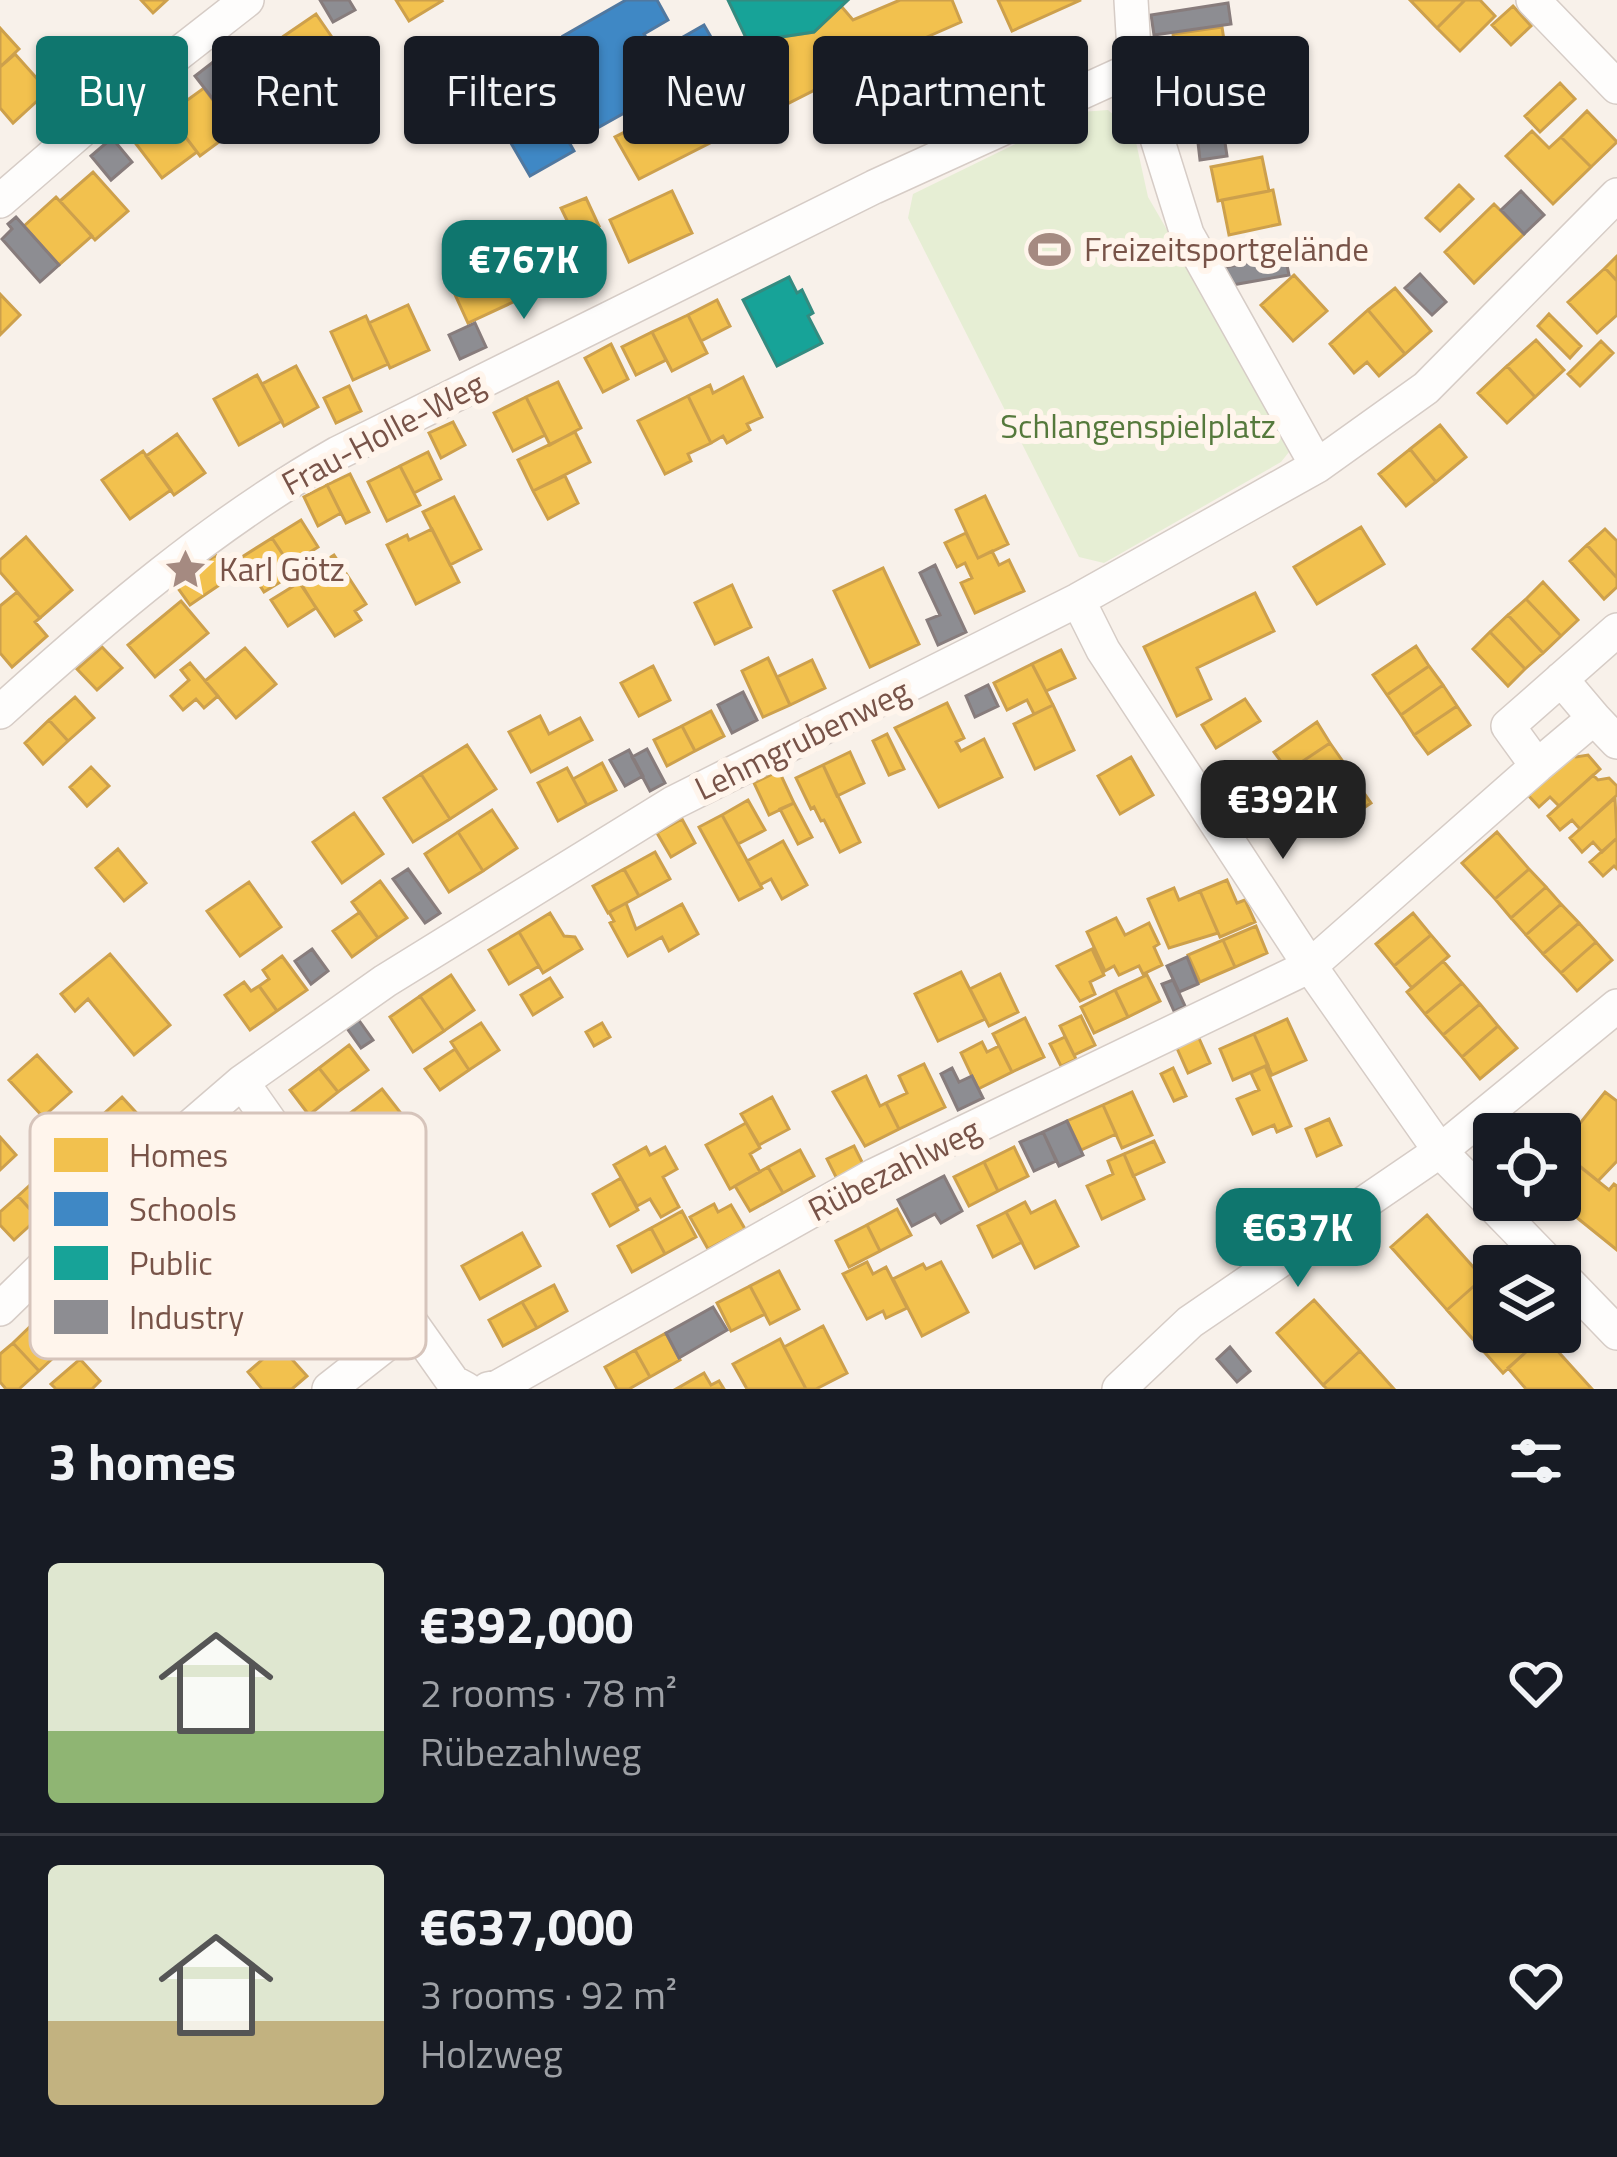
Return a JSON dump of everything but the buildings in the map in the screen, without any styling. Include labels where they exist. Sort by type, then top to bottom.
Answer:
[{"type":"street","points":[[0,202],[96,118],[245,0]]},
{"type":"street","points":[[1131,0],[1133,36]]},
{"type":"street","points":[[1533,0],[1617,87]]},
{"type":"street","name":"Frau-Holle-Weg","points":[[0,712],[209,534],[305,472],[874,187],[1112,78]]},
{"type":"street","points":[[1159,144],[1187,234],[1317,466]]},
{"type":"street","name":"Lehmgrubenweg","points":[[206,1113],[242,1082],[385,981],[673,803],[1078,600],[1317,466],[1426,388],[1617,195]]},
{"type":"street","points":[[1078,600],[1102,650],[1310,966],[1440,1151],[1532,1245]]},
{"type":"street","points":[[1537,766],[1508,726],[1617,630]]},
{"type":"street","points":[[1561,679],[1605,730]]},
{"type":"street","name":"Rübezahlweg","points":[[488,1389],[875,1174],[1310,966],[1537,766],[1605,730]]},
{"type":"street","points":[[1119,1389],[1190,1322],[1440,1151],[1617,1006]]},
{"type":"street","points":[[242,1082],[264,1113]]},
{"type":"street","name":"Lehmgrubenweg","points":[[0,1309],[30,1280]]},
{"type":"street","points":[[1581,1296],[1617,1333]]},
{"type":"street","points":[[426,1344],[452,1382],[466,1389]]},
{"type":"street","points":[[329,1389],[367,1359]]},
{"type":"green space","name":"Schlangenspielplatz","points":[[1088,111],[1112,114],[1112,144],[1136,144],[1148,197],[1293,447],[1281,462],[1104,563],[1079,557],[908,218],[913,194],[1015,144],[1088,144]]},
{"type":"place","name":"Freizeitsportgelände","points":[[1050,249]]},
{"type":"place","name":"Karl Götz","points":[[185,569]]}]
